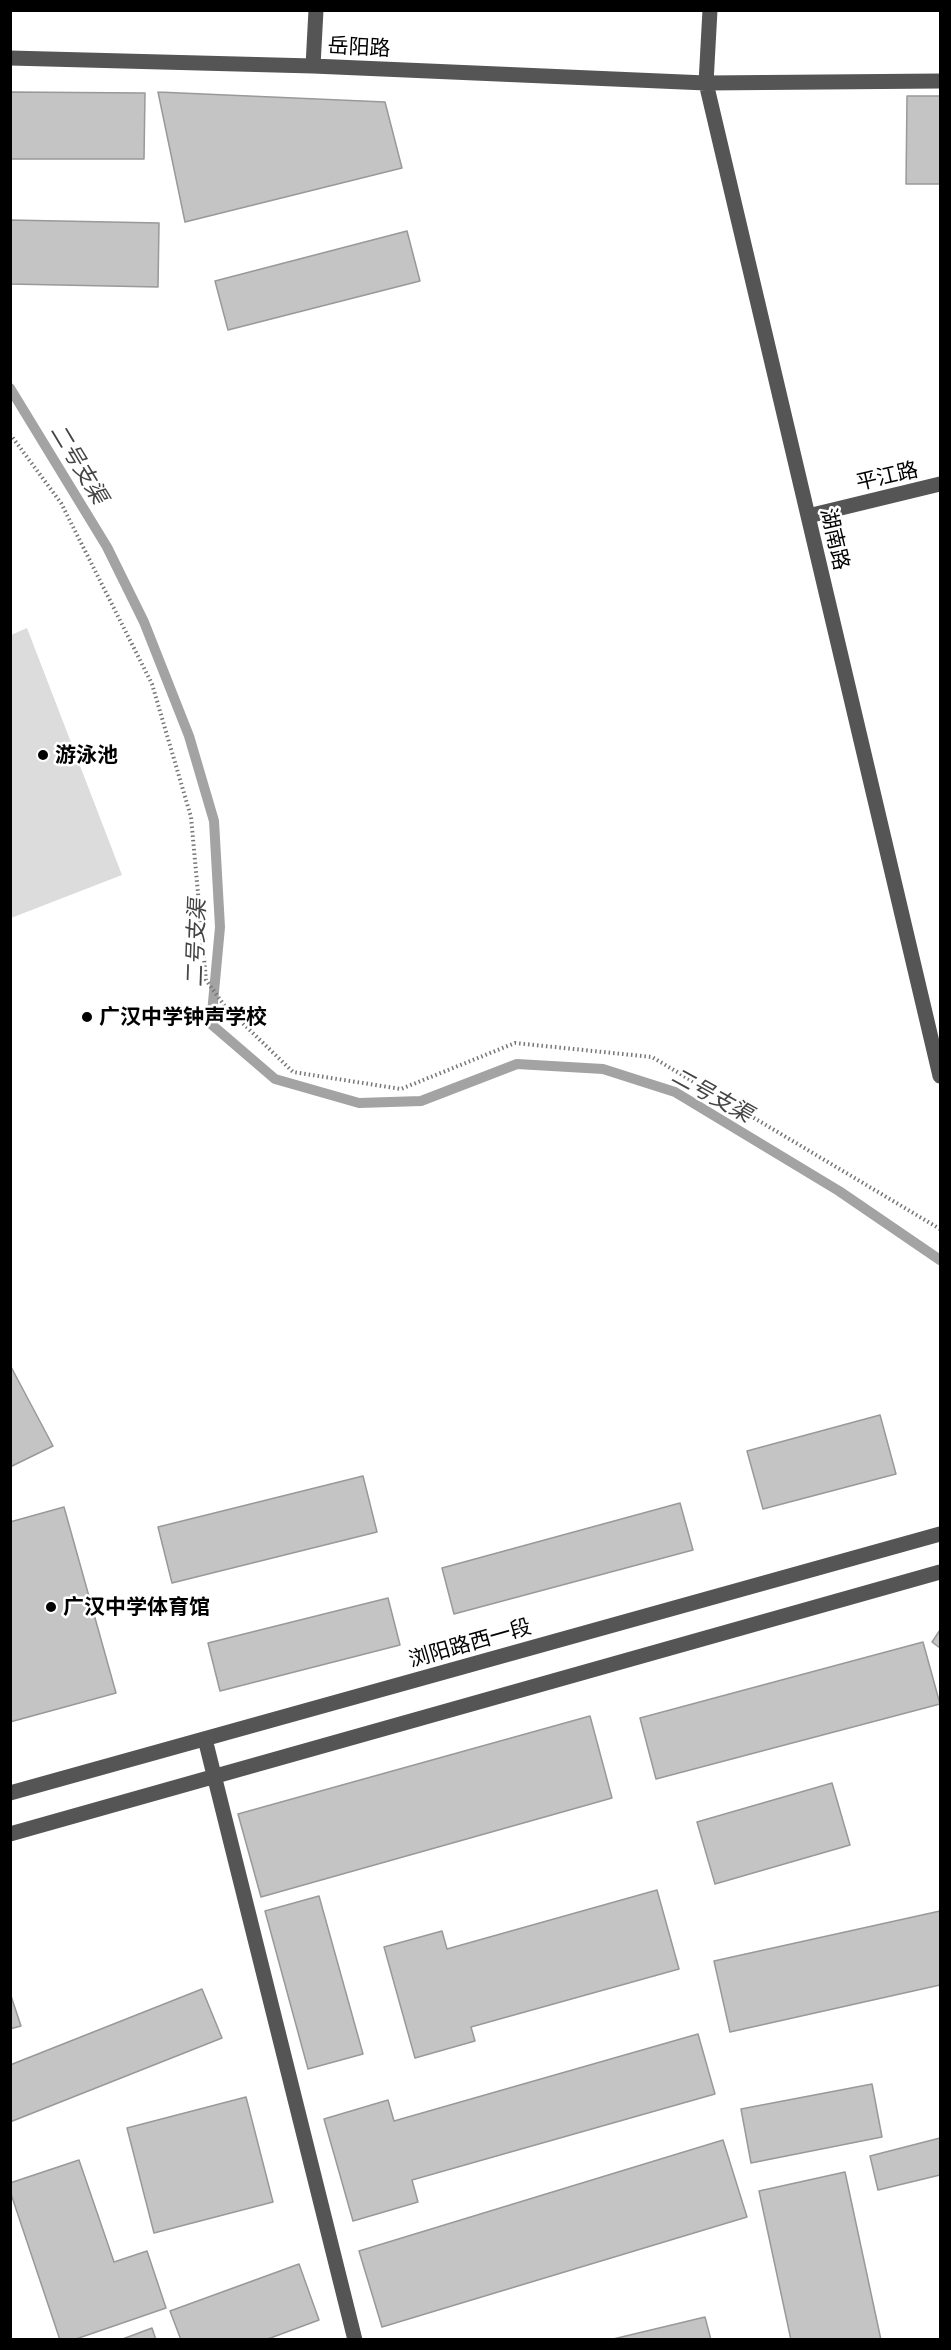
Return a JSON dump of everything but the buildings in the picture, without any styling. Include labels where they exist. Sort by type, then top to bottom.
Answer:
[{"type":"street","points":[[313,66],[316,10]]},
{"type":"street","name":"湖南路","points":[[710,10],[706,83],[940,1076]]},
{"type":"street","name":"岳阳路","points":[[10,58],[313,66],[706,83],[940,81]]},
{"type":"street","name":"平江路","points":[[808,516],[940,484]]},
{"type":"street","name":"浏阳路西一段","points":[[10,1793],[940,1534]]},
{"type":"street","points":[[10,1834],[940,1572]]},
{"type":"street","points":[[205,1739],[355,2340]]},
{"type":"path","points":[[10,434],[61,502],[153,684],[191,818],[206,980],[224,1005],[293,1072],[401,1089],[515,1043],[652,1057],[940,1229]]},
{"type":"shaded area","name":"游泳池","points":[[27,628],[122,875],[11,918],[11,635]]},
{"type":"waterway","name":"二号支渠","points":[[10,388],[107,547],[144,622],[189,736],[214,821],[220,927],[211,1024],[275,1079],[359,1103],[421,1101],[517,1064],[603,1069],[675,1092],[839,1191],[940,1260]]},
{"type":"place","name":"游泳池","points":[[43,755]]},
{"type":"place","name":"广汉中学钟声学校","points":[[87,1017]]},
{"type":"place","name":"广汉中学体育馆","points":[[51,1607]]}]
